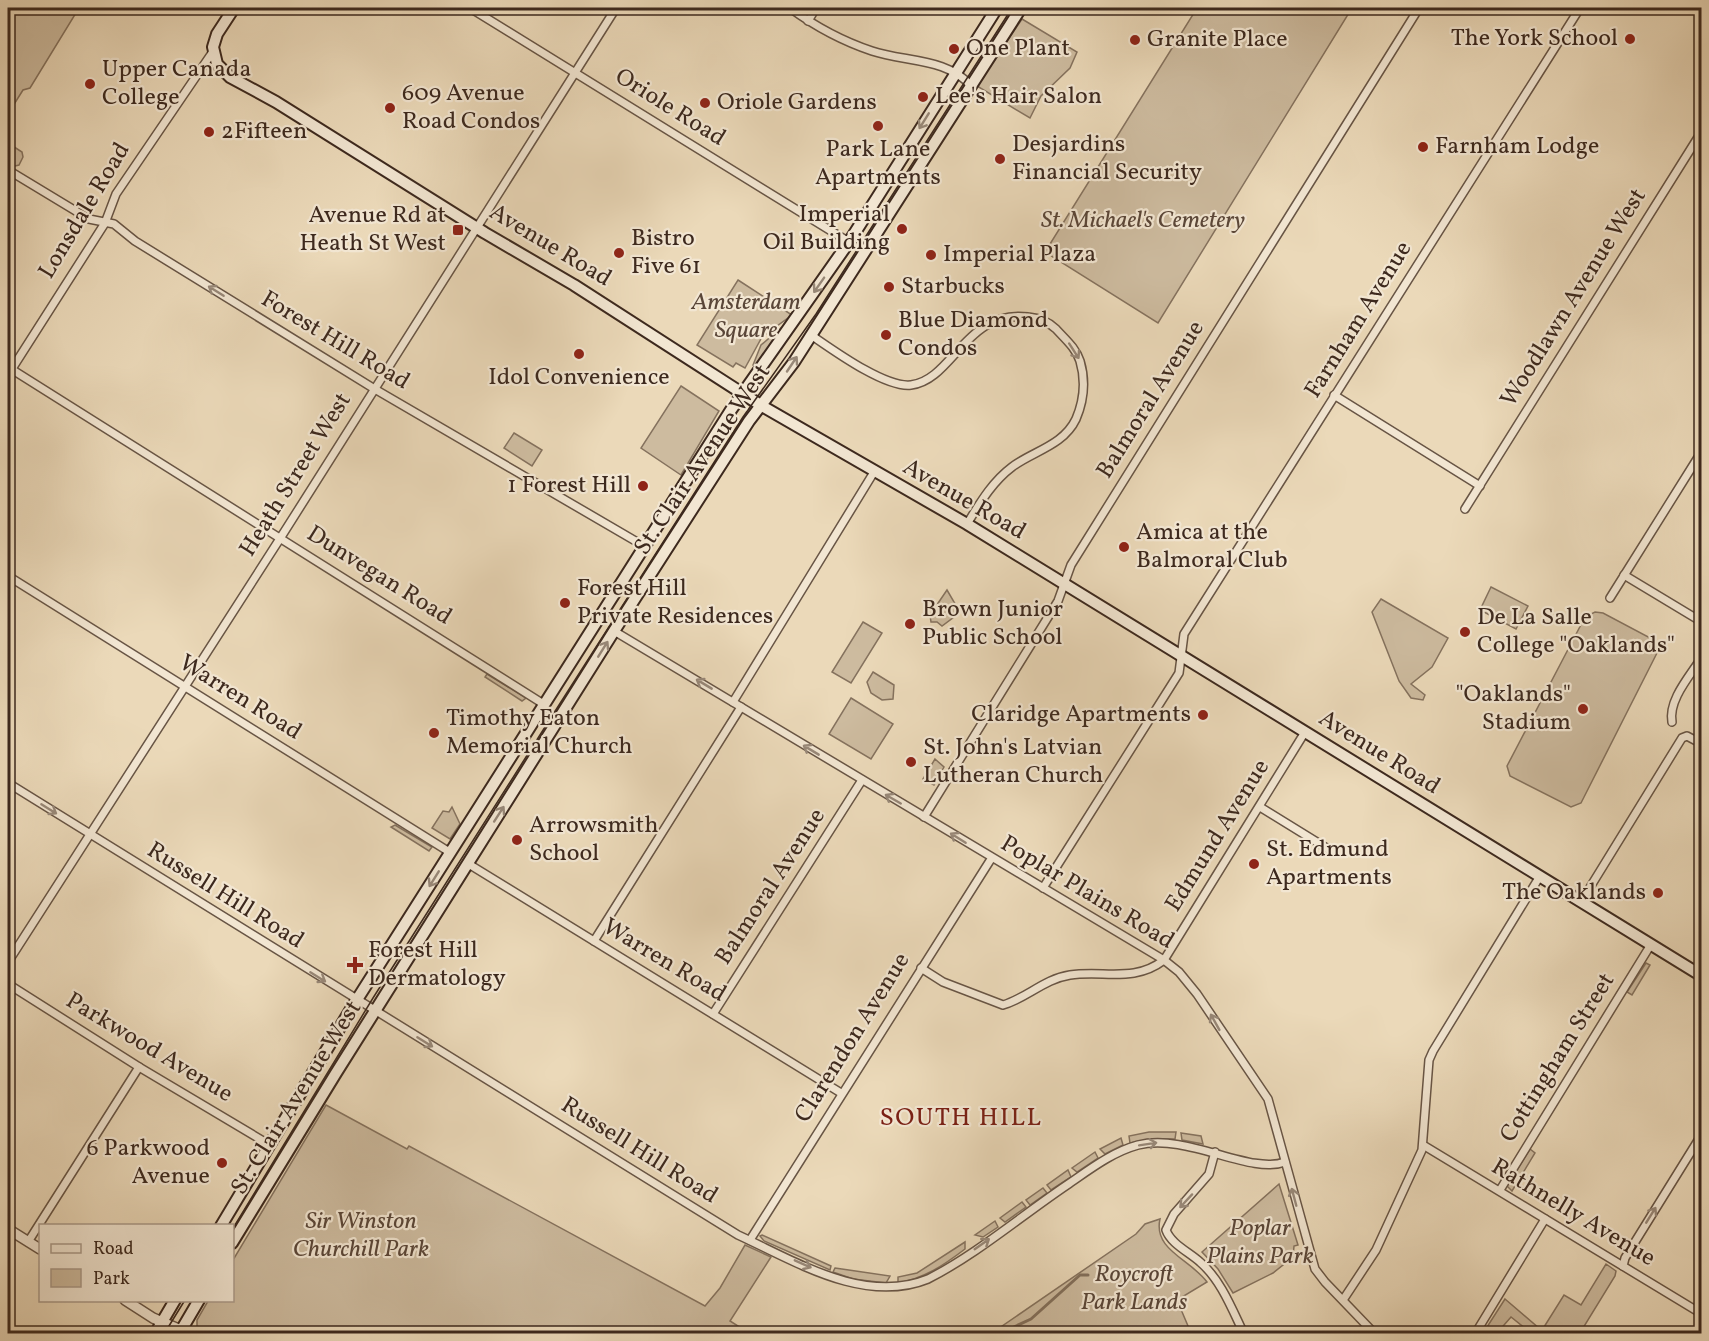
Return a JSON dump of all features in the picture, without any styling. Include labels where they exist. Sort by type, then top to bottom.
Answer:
[{"type":"main road","name":"Lonsdale Road","points":[[212,53],[215,37],[234,8]]},
{"type":"main road","name":"St. Clair Avenue West","points":[[222,1224],[356,1000],[644,546],[742,394],[849,242],[997,8]]},
{"type":"main road","name":"St. Clair Avenue West","points":[[234,1240],[467,863],[528,771],[614,631],[811,335],[1021,8]]},
{"type":"main road","name":"Avenue Road","points":[[212,53],[217,64],[230,77],[276,102],[606,305],[742,394],[967,524],[1701,976]]},
{"type":"main road","points":[[510,759],[528,771]]},
{"type":"main road","points":[[154,1334],[175,1302]]},
{"type":"main road","points":[[183,1332],[198,1302]]},
{"type":"street","name":"Oriole Road","points":[[470,8],[849,242]]},
{"type":"street","name":"Heath Street West","points":[[8,962],[281,537],[373,388],[616,8]]},
{"type":"street","points":[[790,8],[833,36],[873,51],[956,72],[971,86]]},
{"type":"street","points":[[808,21],[816,8]]},
{"type":"street","name":"Balmoral Avenue","points":[[924,817],[1058,601],[1071,565],[1419,8]]},
{"type":"street","name":"Farnham Avenue","points":[[1181,656],[1184,634],[1580,8]]},
{"type":"street","name":"Lonsdale Road","points":[[9,370],[105,223],[116,194],[212,53]]},
{"type":"street","name":"Woodlawn Avenue West","points":[[1465,508],[1701,131]]},
{"type":"street","name":"Forest Hill Road","points":[[8,170],[89,219],[114,224],[135,241],[373,388],[644,546]]},
{"type":"street","points":[[811,335],[895,385],[924,381],[979,330],[998,319],[1017,315],[1050,323],[1077,352],[1083,372],[1084,395],[1075,421],[1050,448],[1013,466],[992,486],[967,524]]},
{"type":"street","name":"Dunvegan Road","points":[[9,370],[281,537],[545,705]]},
{"type":"street","points":[[1334,395],[1479,486]]},
{"type":"street","points":[[1610,598],[1701,451]]},
{"type":"street","points":[[733,702],[874,472]]},
{"type":"street","points":[[1624,575],[1701,622]]},
{"type":"street","name":"Warren Road","points":[[8,576],[451,853]]},
{"type":"street","name":"Poplar Plains Road","points":[[614,631],[991,859],[1164,960],[1179,972],[1197,994],[1268,1099],[1312,1262],[1325,1282],[1375,1334]]},
{"type":"street","points":[[1043,888],[1179,673],[1181,656]]},
{"type":"street","points":[[1672,722],[1670,712],[1674,702],[1701,657]]},
{"type":"street","points":[[594,941],[741,707]]},
{"type":"street","name":"Edmund Avenue","points":[[1164,960],[1305,732]]},
{"type":"street","points":[[1581,902],[1682,738],[1686,736],[1701,744]]},
{"type":"street","name":"Balmoral Avenue","points":[[713,1014],[861,780]]},
{"type":"street","name":"Russell Hill Road","points":[[8,783],[375,1012],[750,1240],[844,1281],[881,1288],[903,1287],[937,1274],[1099,1163],[1126,1149],[1161,1142],[1215,1152],[1269,1167],[1285,1162]]},
{"type":"street","points":[[1260,807],[1333,852]]},
{"type":"street","name":"Clarendon Avenue","points":[[750,1240],[991,859]]},
{"type":"street","name":"Warren Road","points":[[467,863],[841,1093]]},
{"type":"street","points":[[1343,1300],[1381,1241],[1423,1145],[1429,1060],[1433,1051],[1540,876]]},
{"type":"street","name":"Cottingham Street","points":[[1500,1190],[1650,945]]},
{"type":"street","points":[[921,968],[943,982],[1003,1005],[1054,979],[1087,974],[1129,975],[1154,967],[1164,960]]},
{"type":"street","name":"Parkwood Avenue","points":[[8,984],[139,1067],[270,1144]]},
{"type":"street","points":[[39,1224],[139,1067]]},
{"type":"street","points":[[1623,1266],[1625,1258],[1701,1134]]},
{"type":"street","name":"Rathnelly Avenue","points":[[1423,1145],[1701,1314]]},
{"type":"street","points":[[1215,1152],[1209,1174],[1174,1214],[1166,1230],[1174,1242],[1202,1263],[1214,1277],[1244,1334]]},
{"type":"street","points":[[1475,1334],[1545,1219]]},
{"type":"street","points":[[28,1242],[39,1225]]},
{"type":"street","points":[[8,1229],[39,1249]]},
{"type":"street","points":[[128,1302],[183,1332]]},
{"type":"green space","points":[[8,8],[79,8],[30,88],[23,90],[8,114]]},
{"type":"green space","name":"St. Michael's Cemetery","points":[[1197,8],[1352,8],[1158,323],[1045,252]]},
{"type":"green space","points":[[1022,19],[1077,52],[1070,68],[1041,96],[1030,118],[977,86]]},
{"type":"green space","points":[[8,143],[22,152],[23,157],[19,165],[15,166],[8,162]]},
{"type":"green space","name":"Amsterdam Square","points":[[738,280],[792,315],[762,337],[745,368],[736,363],[733,367],[697,345]]},
{"type":"green space","points":[[781,328],[783,330],[755,367],[753,365],[761,345]]},
{"type":"green space","points":[[681,386],[719,411],[681,475],[641,448]]},
{"type":"green space","points":[[514,433],[542,450],[532,466],[504,448]]},
{"type":"green space","points":[[1491,587],[1528,606],[1516,629],[1480,610]]},
{"type":"green space","points":[[947,590],[957,607],[954,617],[942,626],[937,622],[931,622],[930,615]]},
{"type":"green space","points":[[1381,599],[1448,638],[1432,667],[1411,684],[1425,695],[1423,700],[1411,698],[1399,681],[1372,612]]},
{"type":"green space","name":"\"Oaklands\" Stadium","points":[[1595,612],[1603,613],[1654,640],[1658,651],[1581,803],[1571,807],[1510,776],[1507,766],[1585,617]]},
{"type":"green space","points":[[863,622],[882,633],[851,683],[832,672]]},
{"type":"green space","points":[[873,672],[894,685],[893,699],[882,700],[871,693],[867,682]]},
{"type":"green space","points":[[487,674],[526,698],[522,701],[485,677]]},
{"type":"green space","points":[[851,698],[893,724],[871,759],[829,734]]},
{"type":"green space","points":[[935,759],[944,767],[934,785],[923,779]]},
{"type":"green space","points":[[452,807],[460,824],[450,839],[432,828],[443,811],[449,812]]},
{"type":"green space","points":[[395,825],[432,847],[429,851],[391,827]]},
{"type":"green space","points":[[1646,963],[1650,965],[1632,995],[1627,992]]},
{"type":"green space","name":"Sir Winston Churchill Park","points":[[326,1105],[407,1149],[409,1146],[705,1306],[720,1288],[745,1245],[771,1257],[730,1321],[749,1333],[209,1333],[197,1326],[197,1320],[207,1302],[234,1302],[234,1258]]},
{"type":"green space","points":[[1149,1132],[1176,1132],[1175,1139],[1151,1139],[1130,1143],[1129,1136]]},
{"type":"green space","points":[[1181,1133],[1201,1136],[1203,1144],[1182,1140]]},
{"type":"green space","points":[[1121,1138],[1123,1145],[1105,1154],[1100,1149]]},
{"type":"green space","points":[[1530,1149],[1535,1153],[1512,1191],[1507,1186]]},
{"type":"green space","points":[[1095,1152],[1098,1158],[1077,1172],[1072,1168]]},
{"type":"green space","points":[[1068,1170],[1071,1177],[1051,1190],[1047,1185]]},
{"type":"green space","name":"Poplar Plains Park","points":[[1279,1184],[1298,1245],[1294,1246],[1293,1257],[1273,1273],[1233,1293],[1218,1269],[1202,1252]]},
{"type":"green space","points":[[1043,1188],[1047,1193],[1030,1205],[1026,1200]]},
{"type":"green space","points":[[1022,1202],[1026,1207],[1005,1222],[1000,1218]]},
{"type":"green space","name":"Roycroft Park Lands","points":[[1160,1219],[1159,1230],[1167,1246],[1207,1282],[1177,1300],[1191,1333],[992,1333],[1136,1234],[1145,1224]]},
{"type":"green space","points":[[995,1221],[998,1227],[983,1237],[975,1235]]},
{"type":"green space","points":[[760,1236],[831,1266],[830,1270],[764,1241]]},
{"type":"green space","points":[[965,1242],[965,1249],[942,1265],[917,1278],[898,1283],[898,1277],[917,1273]]},
{"type":"green space","points":[[1606,1264],[1616,1271],[1615,1276],[1580,1333],[1556,1333],[1544,1327],[1564,1295],[1581,1305]]},
{"type":"green space","points":[[835,1268],[890,1276],[886,1283],[853,1279],[833,1272]]},
{"type":"green space","points":[[1505,1299],[1540,1329],[1531,1333],[1511,1317],[1497,1333],[1487,1327]]},
{"type":"waterway","points":[[999,1334],[1031,1319],[1080,1275],[1088,1275]]},
{"type":"tram line","points":[[234,1227],[373,998],[552,716],[743,417],[816,314],[1012,8]]},
{"type":"tram line","points":[[164,1334],[184,1302]]},
{"type":"place","name":"The York School","points":[[1630,39]]},
{"type":"place","name":"Granite Place","points":[[1135,40]]},
{"type":"place","name":"One Plant","points":[[954,49]]},
{"type":"place","name":"Upper Canada College","points":[[90,84]]},
{"type":"place","name":"Lee's Hair Salon","points":[[923,97]]},
{"type":"place","name":"Oriole Gardens","points":[[705,103]]},
{"type":"place","name":"609 Avenue Road Condos","points":[[390,108]]},
{"type":"place","name":"Park Lane Apartments","points":[[878,126]]},
{"type":"place","name":"2Fifteen","points":[[209,132]]},
{"type":"place","name":"Farnham Lodge","points":[[1423,147]]},
{"type":"place","name":"Desjardins Financial Security","points":[[1000,159]]},
{"type":"place","name":"Imperial Oil Building","points":[[902,229]]},
{"type":"place","name":"Avenue Rd at Heath St West","points":[[458,230]]},
{"type":"place","name":"Bistro Five 61","points":[[619,253]]},
{"type":"place","name":"Imperial Plaza","points":[[931,255]]},
{"type":"place","name":"Starbucks","points":[[889,287]]},
{"type":"place","name":"Blue Diamond Condos","points":[[886,335]]},
{"type":"place","name":"Idol Convenience","points":[[579,354]]},
{"type":"place","name":"1 Forest Hill","points":[[643,486]]},
{"type":"place","name":"Amica at the Balmoral Club","points":[[1124,547]]},
{"type":"place","name":"Forest Hill Private Residences","points":[[565,603]]},
{"type":"place","name":"Brown Junior Public School","points":[[910,624]]},
{"type":"place","name":"De La Salle College \"Oaklands\"","points":[[1465,632]]},
{"type":"place","name":"\"Oaklands\" Stadium","points":[[1583,709]]},
{"type":"place","name":"Claridge Apartments","points":[[1203,715]]},
{"type":"place","name":"Timothy Eaton Memorial Church","points":[[434,733]]},
{"type":"place","name":"St. John's Latvian Lutheran Church","points":[[911,762]]},
{"type":"place","name":"Arrowsmith School","points":[[517,840]]},
{"type":"place","name":"St. Edmund Apartments","points":[[1254,864]]},
{"type":"place","name":"The Oaklands","points":[[1658,893]]},
{"type":"place","name":"Forest Hill Dermatology","points":[[355,965]]},
{"type":"place","name":"6 Parkwood Avenue","points":[[222,1163]]},
{"type":"district","name":"SOUTH HILL","points":[[961,1118]]}]
